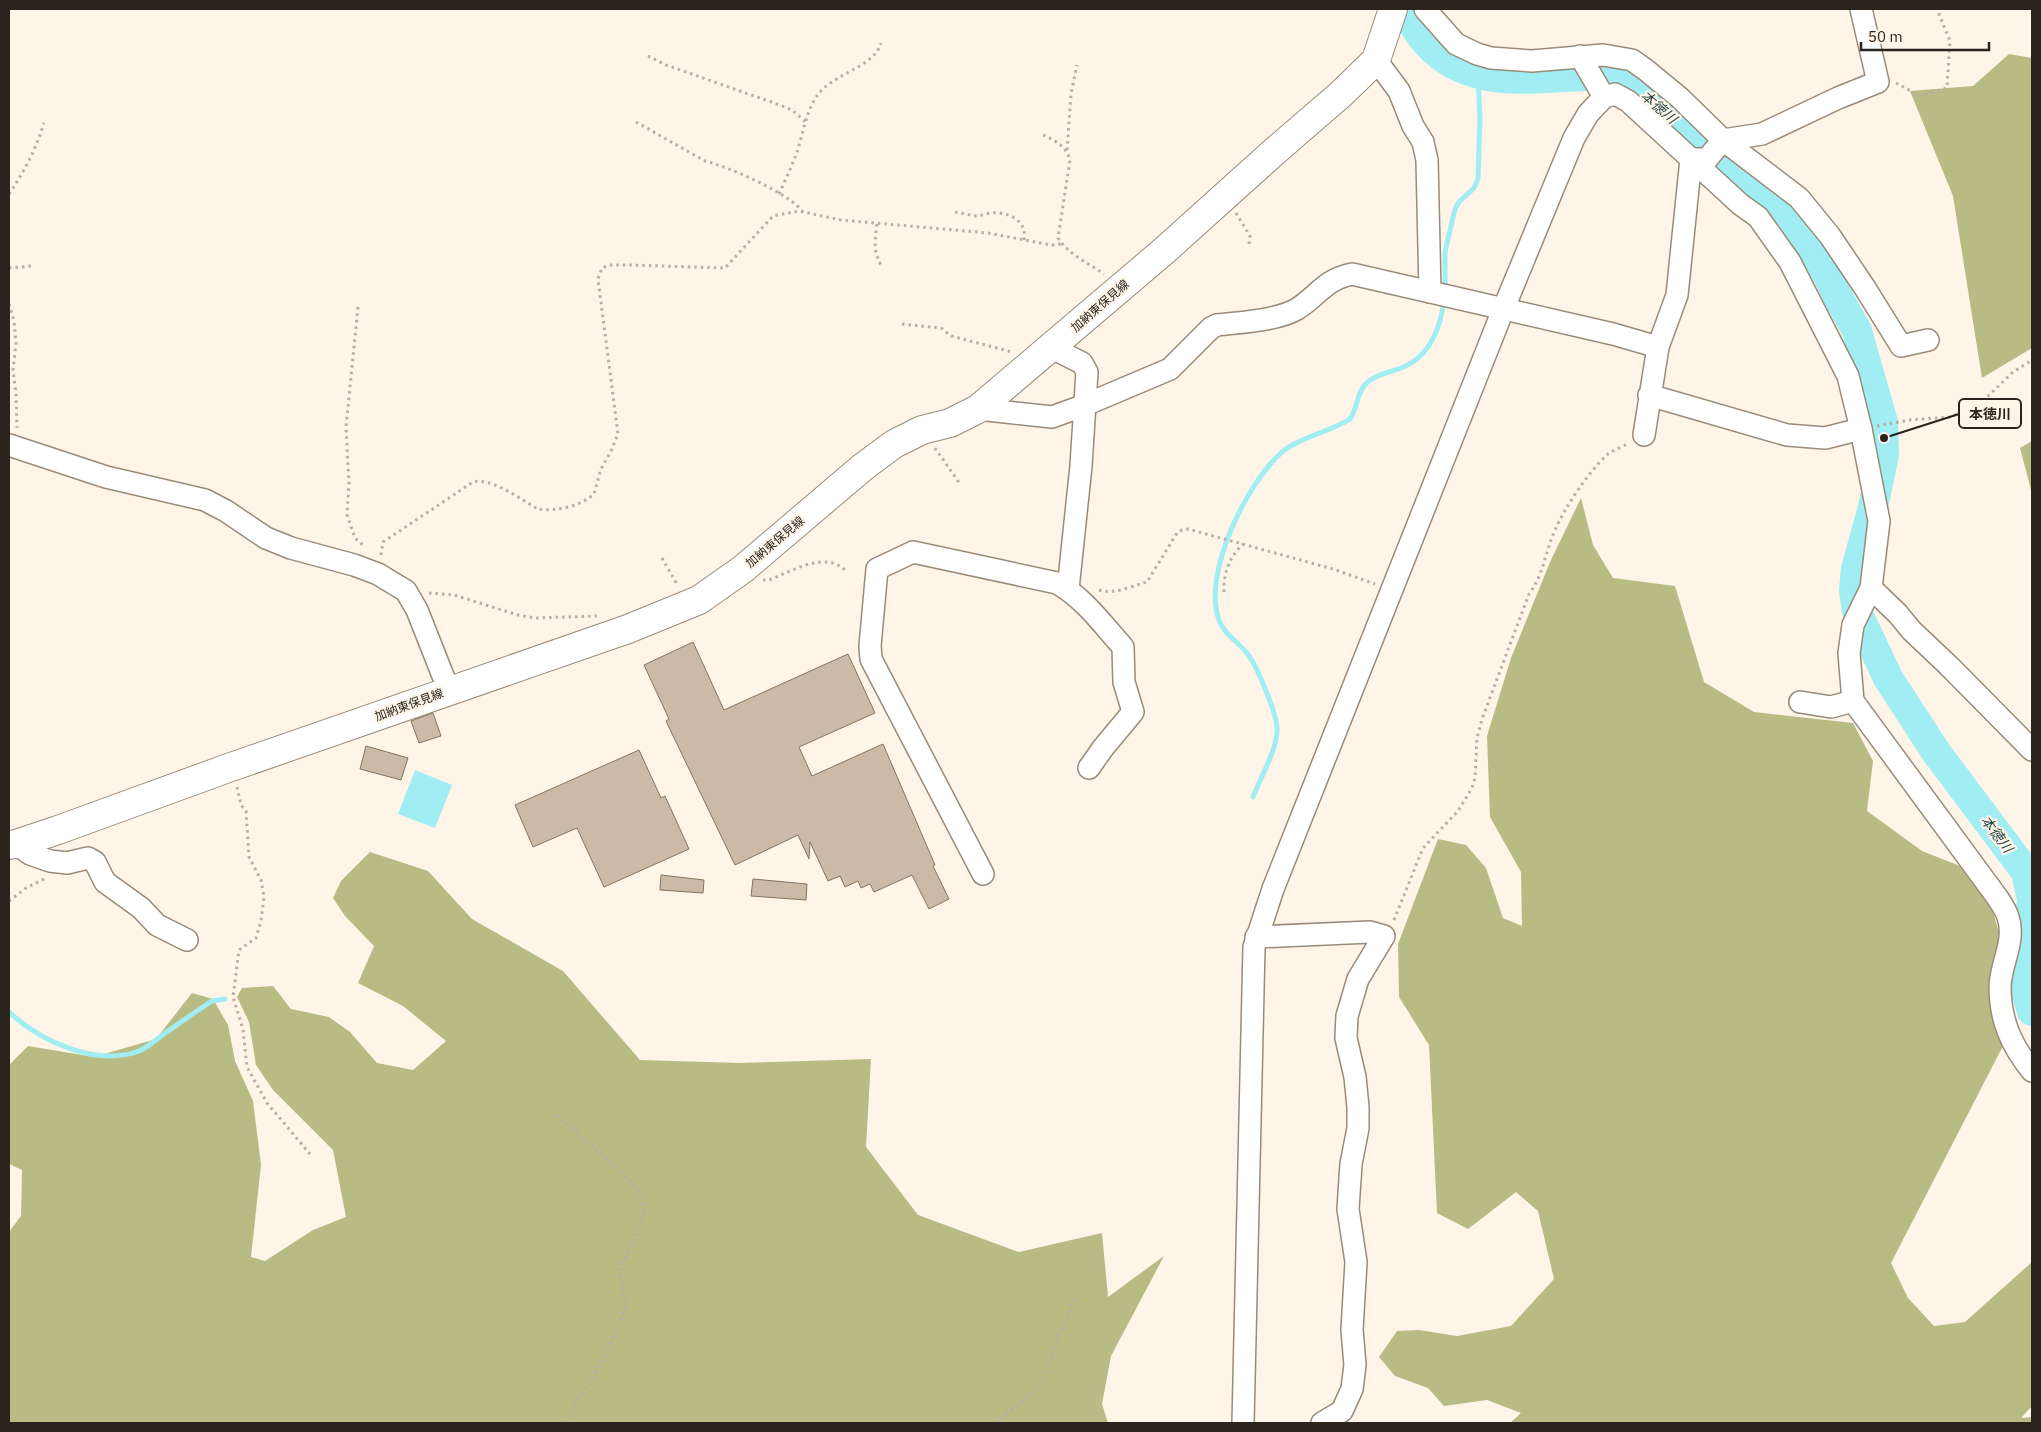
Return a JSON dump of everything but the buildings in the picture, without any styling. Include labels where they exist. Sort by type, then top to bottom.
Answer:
[{"type":"main road","name":"加納東保見線","points":[[13,844],[628,629],[699,600],[743,569],[862,467],[894,444],[922,430],[950,423],[978,409],[1052,348],[1341,94],[1376,60],[1393,9]]},
{"type":"street","points":[[1425,9],[1456,44],[1491,58],[1532,61],[1603,55],[1632,60],[1680,98],[1723,140],[1799,198],[1840,251],[1900,346],[1928,340]]},
{"type":"street","points":[[1644,435],[1658,347],[1677,294],[1699,159],[1723,140],[1762,134],[1838,98],[1878,82],[1861,9]]},
{"type":"street","points":[[1580,56],[1604,97]]},
{"type":"street","points":[[1376,60],[1399,91],[1413,126],[1423,142],[1427,160],[1430,292]]},
{"type":"street","points":[[1243,1423],[1254,947],[1256,937],[1273,889],[1503,310],[1574,138],[1588,114],[1604,97],[1615,94],[1628,101],[1699,159],[1740,204],[1758,217],[1790,262],[1848,376],[1865,431],[1878,521],[1868,595],[1853,624],[1849,653],[1853,701],[1997,897],[2008,918],[2011,936],[2000,985],[2003,1017],[2017,1052],[2032,1071]]},
{"type":"street","points":[[978,409],[1052,417],[1170,369],[1211,328],[1217,325],[1287,314],[1298,308],[1333,279],[1352,274],[1613,334],[1658,347]]},
{"type":"street","points":[[1052,348],[1082,363],[1087,372],[1068,581],[1085,604],[1123,647],[1124,682],[1133,712],[1088,768]]},
{"type":"street","points":[[1649,395],[1787,435],[1826,438],[1865,431]]},
{"type":"street","points":[[14,446],[106,476],[205,500],[226,511],[266,538],[291,548],[354,565],[380,564],[406,591],[417,610],[449,690]]},
{"type":"street","points":[[983,874],[871,659],[870,646],[877,569],[913,552],[1057,583],[1068,581]]},
{"type":"street","points":[[1868,595],[1898,614],[1911,630],[2032,750]]},
{"type":"street","points":[[1800,702],[1831,707],[1853,701]]},
{"type":"street","points":[[13,844],[30,854],[67,864],[88,858],[95,862],[105,882],[134,902],[157,925],[187,940]]},
{"type":"street","points":[[1256,937],[1370,932],[1384,936],[1358,979],[1347,1016],[1346,1038],[1355,1077],[1358,1107],[1358,1128],[1351,1164],[1348,1209],[1356,1262],[1352,1330],[1355,1365],[1352,1389],[1342,1411],[1322,1423]]},
{"type":"path","points":[[1876,77],[1890,80],[1920,96],[1947,88],[1950,41],[1937,9]]},
{"type":"path","points":[[779,194],[796,156],[810,109],[824,87],[873,56],[879,50],[881,43]]},
{"type":"path","points":[[648,56],[681,71],[792,110],[806,122]]},
{"type":"path","points":[[1077,65],[1071,94],[1067,150],[1070,160],[1058,238],[1062,244],[1106,275],[1119,290]]},
{"type":"path","points":[[9,194],[29,161],[39,140],[44,122]]},
{"type":"path","points":[[636,122],[705,161],[715,163],[779,194],[798,205],[803,212]]},
{"type":"path","points":[[1043,135],[1055,140],[1067,150]]},
{"type":"path","points":[[1223,198],[1238,215],[1250,236],[1249,244]]},
{"type":"path","points":[[380,564],[383,542],[473,482],[480,480],[491,483],[538,509],[546,510],[577,504],[594,494],[601,468],[618,434],[598,279],[602,268],[609,265],[631,265],[726,268],[773,216],[785,212],[803,212],[841,220],[877,224],[988,233],[1051,245],[1062,244]]},
{"type":"path","points":[[955,212],[978,216],[992,213],[1015,218],[1021,222],[1024,240]]},
{"type":"path","points":[[877,224],[874,242],[875,255],[881,265]]},
{"type":"path","points":[[9,268],[32,266]]},
{"type":"path","points":[[9,304],[14,321],[16,343],[13,370],[14,446]]},
{"type":"path","points":[[358,307],[346,427],[349,483],[347,515],[355,538],[380,564]]},
{"type":"path","points":[[902,324],[942,328],[952,336],[1012,352],[1026,358],[1031,365]]},
{"type":"path","points":[[1865,431],[1909,420],[1951,417],[1982,402],[2013,372],[2032,360]]},
{"type":"path","points":[[922,430],[960,484]]},
{"type":"path","points":[[1384,936],[1395,917],[1423,848],[1458,811],[1472,788],[1475,778],[1476,738],[1482,719],[1529,594],[1543,570],[1554,530],[1579,488],[1609,454],[1644,435]]},
{"type":"path","points":[[1068,581],[1100,591],[1114,591],[1147,582],[1177,533],[1188,529],[1333,569],[1392,590]]},
{"type":"path","points":[[1224,592],[1227,568],[1235,552],[1243,544]]},
{"type":"path","points":[[662,558],[678,586],[685,606]]},
{"type":"path","points":[[743,569],[758,581],[769,580],[808,564],[822,561],[840,565],[846,572]]},
{"type":"path","points":[[406,591],[454,595],[518,615],[536,618],[600,616]]},
{"type":"path","points":[[231,767],[237,777],[236,786],[241,805],[246,811],[249,857],[261,880],[264,896],[261,921],[256,938],[239,950],[233,997],[242,1029],[247,1067],[267,1103],[310,1154]]},
{"type":"path","points":[[9,901],[26,888],[57,873],[67,864]]},
{"type":"path","points":[[557,1115],[625,1175],[639,1193],[645,1210],[640,1231],[619,1270],[626,1306],[603,1361],[564,1423]]},
{"type":"path","points":[[996,1423],[1040,1386],[1075,1296]]},
{"type":"green space","points":[[2009,54],[2032,58],[2032,348],[1982,378],[1953,196],[1910,91],[1973,86]]},
{"type":"green space","points":[[2032,441],[2032,494],[2020,448]]},
{"type":"green space","points":[[1581,498],[1593,545],[1613,578],[1675,586],[1704,682],[1754,712],[1853,723],[1873,761],[1867,811],[1922,851],[1965,868],[1992,908],[2002,943],[2004,1044],[1891,1263],[1908,1298],[1934,1326],[1965,1322],[2032,1262],[2032,1406],[2021,1418],[2032,1417],[2032,1423],[1510,1423],[1521,1413],[1487,1400],[1444,1406],[1428,1388],[1395,1376],[1379,1357],[1397,1331],[1419,1330],[1457,1336],[1511,1326],[1554,1279],[1538,1211],[1516,1192],[1468,1229],[1437,1213],[1429,1045],[1399,997],[1398,944],[1438,839],[1466,845],[1486,868],[1503,918],[1522,926],[1521,872],[1490,817],[1487,736],[1511,658],[1550,562]]},
{"type":"green space","points":[[370,852],[428,871],[472,919],[563,971],[640,1060],[740,1063],[871,1059],[866,1147],[918,1215],[1019,1252],[1102,1233],[1108,1297],[1164,1256],[1111,1356],[1102,1404],[1108,1423],[9,1423],[9,1232],[21,1216],[22,1170],[9,1164],[9,1065],[28,1046],[94,1057],[156,1039],[192,993],[213,999],[228,1025],[235,1061],[253,1101],[261,1165],[251,1257],[265,1261],[313,1230],[346,1217],[333,1150],[273,1090],[256,1065],[249,1022],[237,997],[242,988],[273,986],[291,1009],[329,1017],[350,1032],[377,1063],[413,1070],[446,1041],[403,1006],[358,983],[374,946],[345,916],[333,898],[341,881]]},
{"type":"water","points":[[415,770],[452,785],[435,828],[398,814]]},
{"type":"waterway","name":"本徳川","points":[[1403,9],[1427,43],[1441,56],[1457,66],[1474,73],[1529,79],[1606,76],[1632,85],[1642,91],[1750,191],[1780,215],[1807,242],[1829,277],[1857,331],[1883,422],[1884,455],[1873,507],[1856,569],[1854,590],[1857,612],[1888,678],[1936,752],[2026,872],[2032,899],[2024,986],[2032,1011]]},
{"type":"waterway","points":[[1445,291],[1445,252],[1455,209],[1459,202],[1474,188],[1478,179],[1480,120],[1478,74]]},
{"type":"waterway","points":[[1253,797],[1272,754],[1277,737],[1277,729],[1270,701],[1255,667],[1246,652],[1227,633],[1219,620],[1215,601],[1217,578],[1222,554],[1231,530],[1242,506],[1255,485],[1282,452],[1297,442],[1350,419],[1365,384],[1376,377],[1401,368],[1420,357],[1427,349],[1437,330],[1444,299]]},
{"type":"waterway","points":[[9,1012],[36,1033],[70,1048],[105,1056],[122,1055],[142,1050],[212,1001],[225,999]]},
{"type":"place","name":"本徳川","points":[[1884,438]]}]
